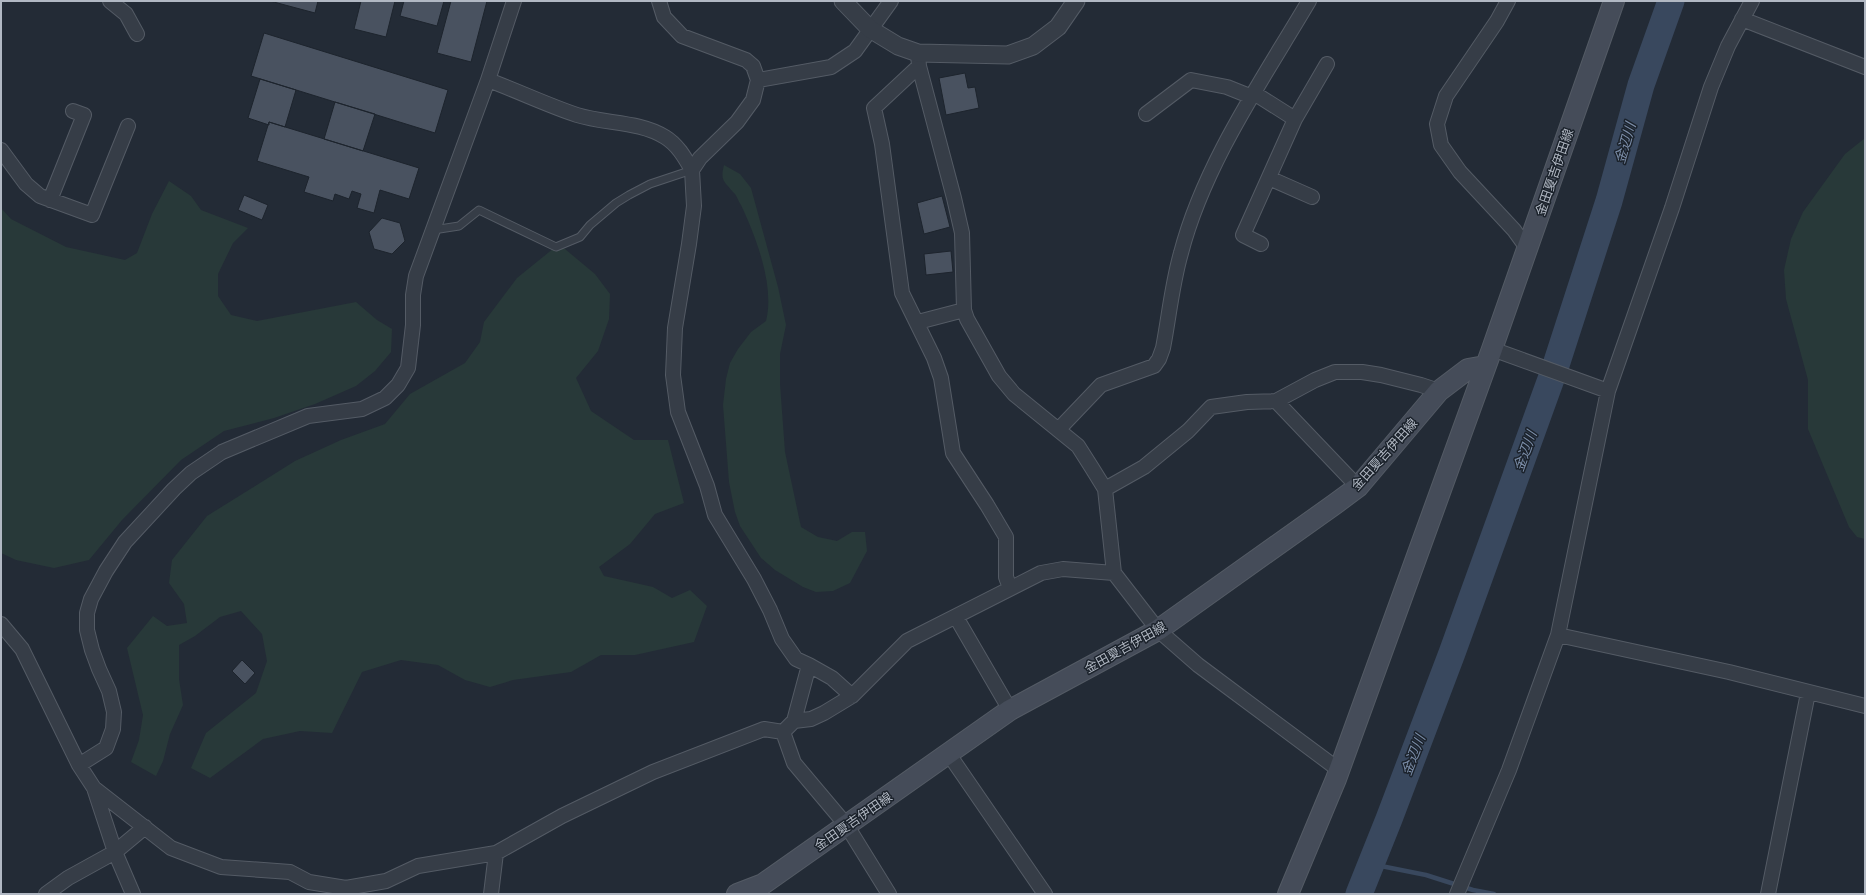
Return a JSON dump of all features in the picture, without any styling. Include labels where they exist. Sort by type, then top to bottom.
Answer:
[{"type":"main road","name":"金田夏吉伊田線","points":[[1288,894],[1339,770],[1494,356],[1527,248],[1614,1]]},
{"type":"main road","name":"金田夏吉伊田線","points":[[737,894],[762,884],[847,826],[1010,710],[1158,630],[1358,487],[1438,392],[1468,370],[1494,356]]},
{"type":"street","points":[[110,1],[126,14],[137,34]]},
{"type":"street","points":[[79,765],[106,748],[113,729],[114,712],[109,691],[92,650],[87,630],[87,613],[91,599],[121,548],[137,527],[191,473],[222,452],[308,416],[362,409],[384,398],[398,385],[408,368],[412,325],[412,295],[416,276],[488,80],[514,1]]},
{"type":"street","points":[[659,1],[664,17],[682,36],[746,60],[753,66],[758,80],[753,100],[737,122],[700,158],[692,170]]},
{"type":"street","points":[[843,1],[870,30],[898,46],[918,60],[1008,55],[1033,46],[1058,27],[1076,1]]},
{"type":"street","points":[[758,80],[831,67],[855,51],[891,1]]},
{"type":"street","points":[[1059,429],[1101,385],[1154,366],[1160,359],[1183,245],[1207,181],[1253,95],[1310,1]]},
{"type":"street","points":[[1508,1],[1497,21],[1446,96],[1437,124],[1441,145],[1460,172],[1514,230],[1527,248]]},
{"type":"street","points":[[1457,894],[1509,770],[1558,635],[1608,391],[1672,208],[1711,87],[1728,46],[1752,1]]},
{"type":"street","points":[[1742,19],[1865,67]]},
{"type":"street","points":[[918,60],[962,233],[964,310],[967,319],[999,376],[1024,402],[1078,446],[1105,490],[1114,572],[1158,630],[1198,665],[1339,770]]},
{"type":"street","points":[[918,60],[874,108],[882,144],[902,293],[918,322],[941,378],[953,453],[987,504],[1006,537],[1006,577],[1010,588]]},
{"type":"street","points":[[1261,244],[1243,235],[1294,119],[1327,64]]},
{"type":"street","points":[[488,80],[577,115],[596,120],[649,129],[667,138],[680,150],[692,170],[694,206],[675,328],[673,375],[678,412],[706,486],[715,515],[754,579],[770,610],[782,639],[796,660],[832,678],[852,696]]},
{"type":"street","points":[[1146,114],[1191,80],[1227,87],[1253,95],[1294,119]]},
{"type":"street","points":[[50,200],[84,115],[73,111]]},
{"type":"street","points":[[1,150],[26,184],[40,196],[92,215],[128,126]]},
{"type":"street","points":[[1269,178],[1312,197]]},
{"type":"street","points":[[918,322],[964,310]]},
{"type":"street","points":[[1494,356],[1608,391]]},
{"type":"street","points":[[1105,490],[1144,467],[1188,431],[1211,407],[1247,402],[1276,401],[1315,380],[1335,372],[1362,372],[1381,375],[1421,385],[1438,392]]},
{"type":"street","points":[[1276,401],[1358,487]]},
{"type":"street","points":[[794,721],[811,719],[852,696],[907,641],[1041,573],[1063,569],[1114,572]]},
{"type":"street","points":[[956,617],[1010,710]]},
{"type":"street","points":[[1,624],[22,649],[79,765],[94,788],[115,852],[133,894]]},
{"type":"street","points":[[1558,635],[1729,672],[1808,693],[1865,706]]},
{"type":"street","points":[[783,732],[794,721],[809,666]]},
{"type":"street","points":[[1768,894],[1808,693]]},
{"type":"street","points":[[94,788],[171,848],[221,867],[290,872],[311,888],[346,888],[386,881],[418,866],[496,852],[562,816],[653,772],[764,729],[783,732]]},
{"type":"street","points":[[783,732],[794,763],[847,826],[889,894]]},
{"type":"street","points":[[948,753],[1045,894]]},
{"type":"street","points":[[46,894],[68,878],[115,852],[144,827]]},
{"type":"street","points":[[492,894],[496,852]]},
{"type":"lane","points":[[433,230],[460,226],[479,210],[556,247],[580,237],[590,225],[616,203],[629,195],[650,184],[692,170]]},
{"type":"shaded area","points":[[1865,138],[1865,539],[1857,537],[1849,527],[1808,429],[1808,380],[1786,299],[1784,270],[1791,239],[1803,212],[1845,154]]},
{"type":"shaded area","points":[[724,165],[740,174],[751,188],[778,287],[786,325],[780,354],[780,384],[785,452],[801,527],[818,537],[837,541],[852,532],[865,532],[867,551],[850,583],[833,591],[816,592],[803,587],[775,570],[761,558],[740,526],[735,512],[729,482],[723,405],[726,379],[730,363],[738,349],[751,332],[766,321],[768,293],[766,277],[758,247],[736,195],[723,178],[722,174]]},
{"type":"shaded area","points":[[169,181],[191,196],[201,210],[248,228],[233,243],[218,274],[218,296],[231,315],[257,321],[356,302],[377,320],[392,329],[391,352],[375,371],[356,386],[315,404],[274,418],[224,431],[181,460],[122,520],[89,560],[54,568],[16,560],[1,553],[1,208],[11,219],[66,247],[125,260],[137,253],[152,214]]},
{"type":"shaded area","points":[[559,244],[595,274],[610,294],[609,319],[598,351],[576,378],[591,411],[634,440],[668,440],[684,503],[655,514],[630,544],[599,567],[604,576],[653,587],[672,598],[690,590],[707,606],[694,642],[635,655],[601,655],[571,672],[513,680],[490,687],[465,680],[438,665],[401,660],[362,672],[332,733],[300,731],[263,739],[210,778],[191,768],[206,733],[256,693],[267,661],[262,634],[241,611],[220,617],[195,636],[179,645],[179,679],[183,705],[170,734],[163,761],[156,776],[131,762],[139,740],[143,715],[127,648],[153,616],[167,626],[187,623],[184,604],[169,583],[172,560],[207,516],[295,461],[341,440],[385,424],[410,394],[465,363],[480,342],[484,322],[517,278]]},
{"type":"building","points":[[270,1],[318,1],[315,13]]},
{"type":"building","points":[[361,1],[395,1],[386,37],[354,29]]},
{"type":"building","points":[[404,1],[444,1],[437,26],[400,16]]},
{"type":"building","points":[[451,1],[487,1],[471,62],[437,53]]},
{"type":"building","points":[[264,33],[448,90],[435,133],[251,76]]},
{"type":"building","points":[[965,73],[968,88],[975,87],[979,108],[946,115],[939,78]]},
{"type":"building","points":[[260,79],[296,90],[285,127],[269,122],[269,125],[248,118]]},
{"type":"building","points":[[335,102],[375,114],[363,151],[324,139]]},
{"type":"building","points":[[269,122],[419,168],[409,199],[380,190],[374,213],[357,208],[361,194],[352,191],[349,199],[335,194],[333,201],[304,192],[309,177],[257,161]]},
{"type":"building","points":[[244,195],[268,205],[262,220],[238,210]]},
{"type":"building","points":[[942,196],[950,227],[924,234],[917,203]]},
{"type":"building","points":[[382,218],[400,223],[405,241],[392,254],[374,249],[369,232]]},
{"type":"building","points":[[951,251],[953,272],[926,275],[924,254]]},
{"type":"building","points":[[242,660],[255,673],[245,684],[232,671]]},
{"type":"waterway","name":"金辺川","points":[[1359,894],[1452,653],[1555,368],[1609,201],[1641,85],[1671,1]]},
{"type":"waterway","points":[[1371,864],[1426,875],[1473,890],[1494,894]]}]
